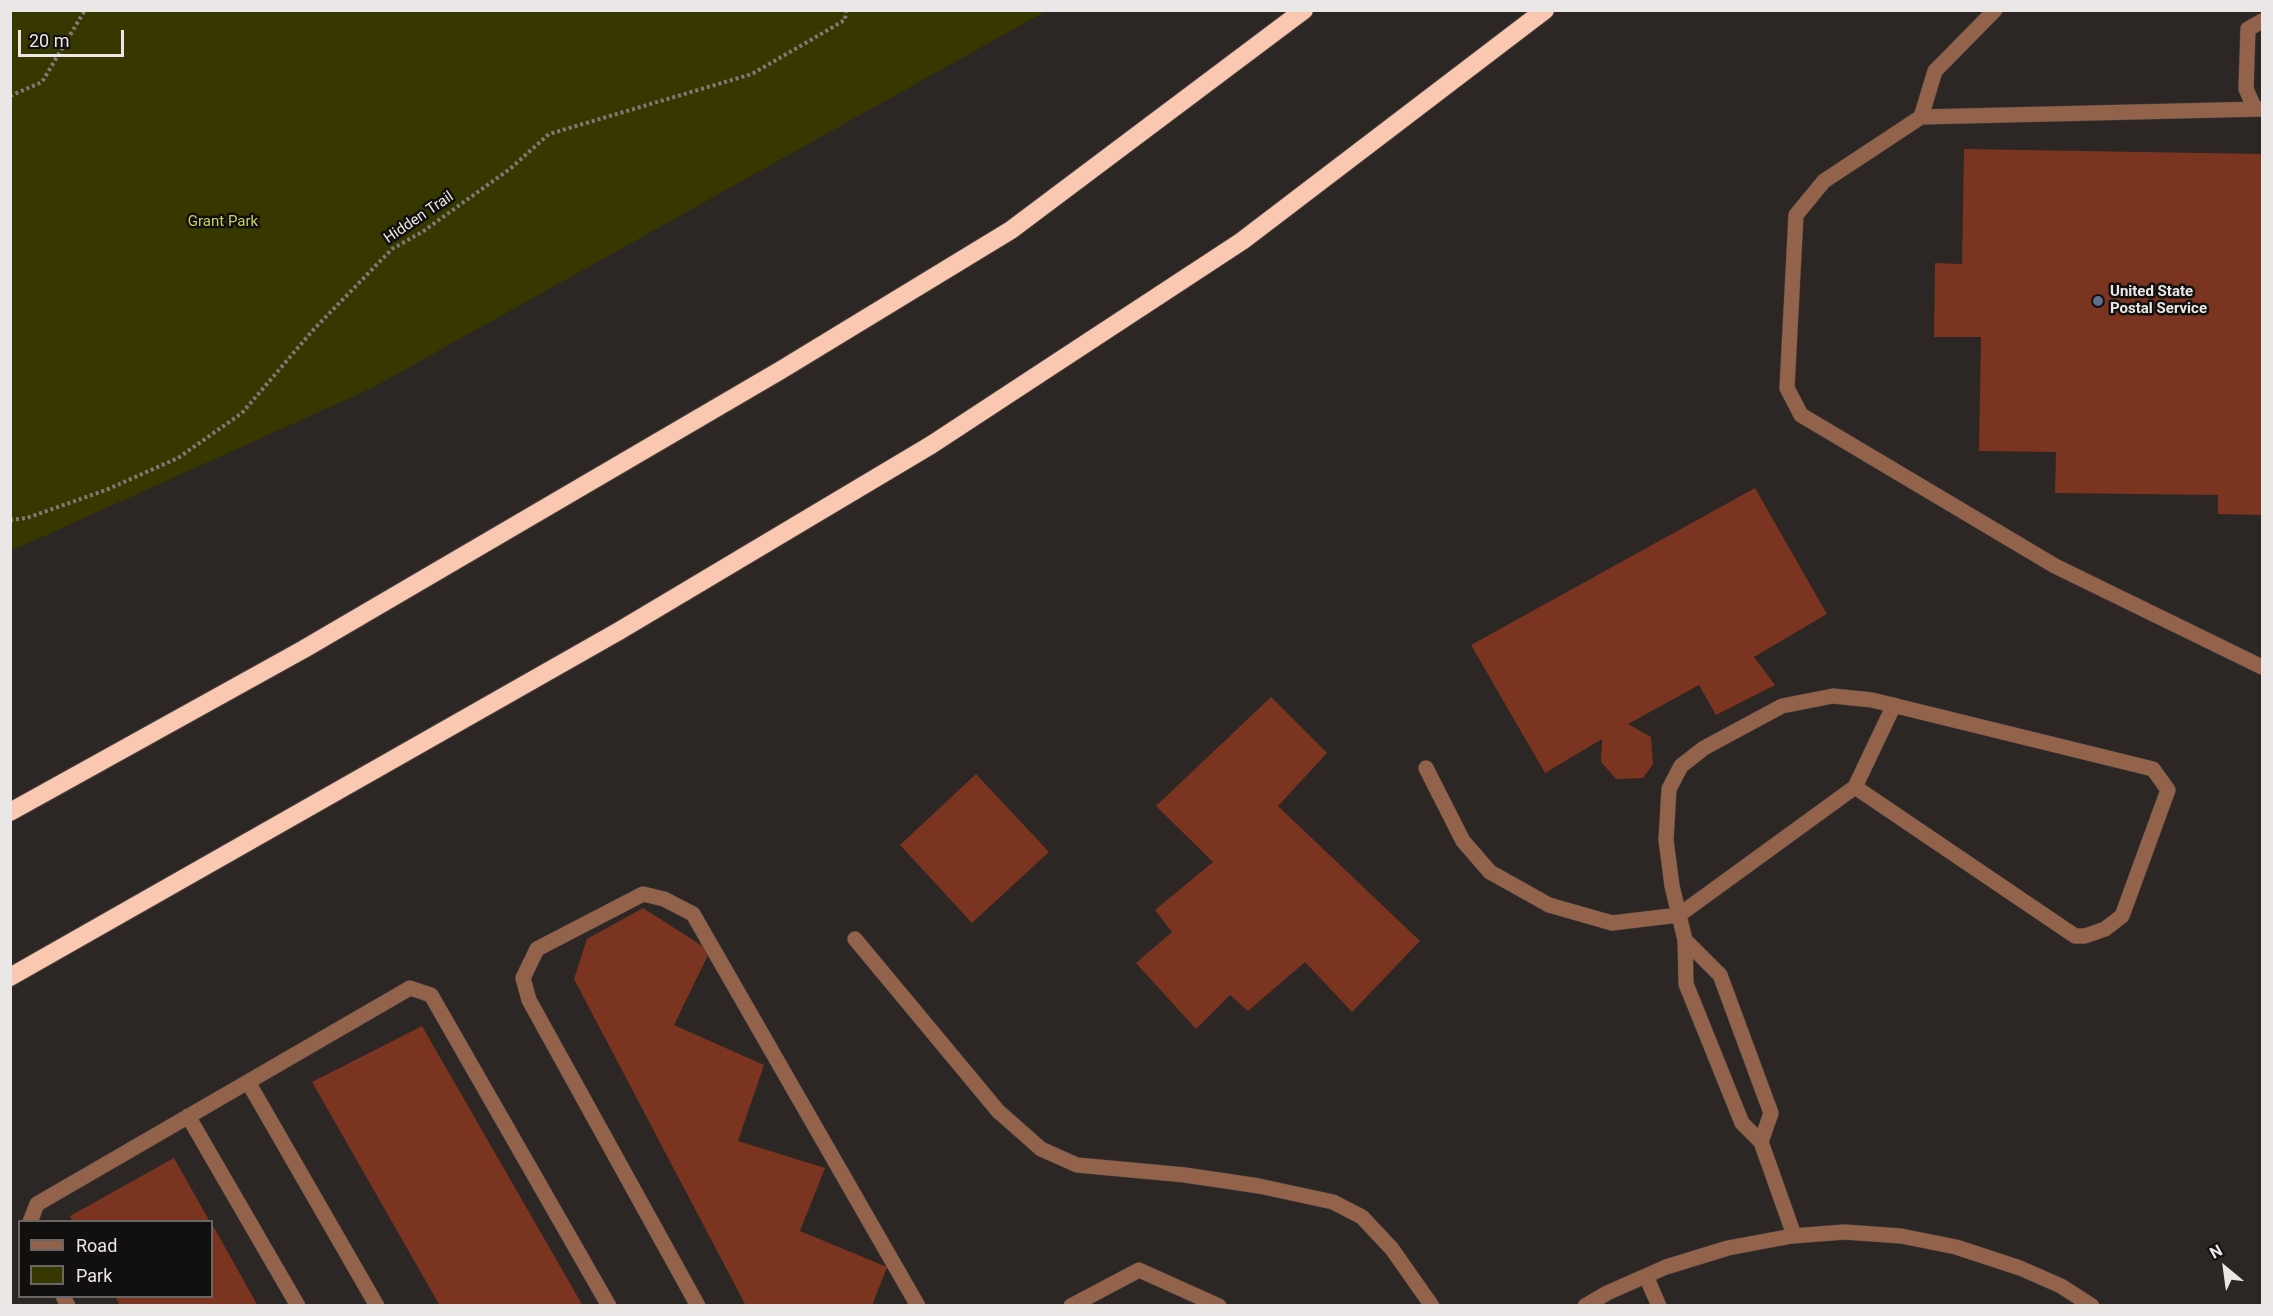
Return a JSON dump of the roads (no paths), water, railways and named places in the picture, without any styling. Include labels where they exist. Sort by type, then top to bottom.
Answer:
[{"type":"highway","points":[[10,812],[324,637],[781,370],[1011,230],[1304,10]]},
{"type":"highway","points":[[10,977],[619,631],[931,445],[1242,241],[1545,10]]},
{"type":"street","points":[[1922,117],[1925,99],[1935,71],[1995,10]]},
{"type":"street","points":[[2259,109],[2246,89],[2248,29],[2262,21]]},
{"type":"street","points":[[2259,109],[1922,117],[1824,181],[1796,215],[1787,388],[1801,415],[2055,566],[2262,667]]},
{"type":"street","points":[[1794,1235],[1761,1142],[1742,1123],[1686,984],[1685,940],[1672,886],[1666,840],[1669,789],[1681,766],[1704,748],[1782,706],[1833,696],[1894,705],[2153,769],[2168,790],[2122,916],[2105,929],[2085,936],[2075,936],[1855,787]]},
{"type":"street","points":[[1426,768],[1462,841],[1490,872],[1549,905],[1612,923],[1679,915],[1855,787],[1894,705]]},
{"type":"street","points":[[698,1305],[529,1000],[524,978],[537,949],[643,894],[664,899],[693,914],[918,1305]]},
{"type":"street","points":[[855,939],[998,1111],[1041,1149],[1077,1165],[1185,1175],[1260,1186],[1333,1202],[1362,1217],[1392,1249],[1432,1305]]},
{"type":"street","points":[[1685,940],[1720,975],[1771,1113],[1761,1142]]},
{"type":"street","points":[[30,1220],[37,1204],[410,988],[431,995],[609,1305]]},
{"type":"street","points":[[248,1082],[377,1305]]},
{"type":"street","points":[[188,1116],[298,1305]]},
{"type":"street","points":[[1585,1305],[1666,1267],[1728,1248],[1794,1235],[1845,1232],[1901,1236],[1956,1247],[2020,1268],[2061,1286],[2092,1305]]},
{"type":"street","points":[[1071,1305],[1139,1270],[1219,1305]]},
{"type":"street","points":[[1646,1276],[1659,1305]]},
{"type":"place","name":"United State Postal Service","points":[[2098,301]]},
{"type":"park label","name":"Grant Park","points":[[223,222]]}]
